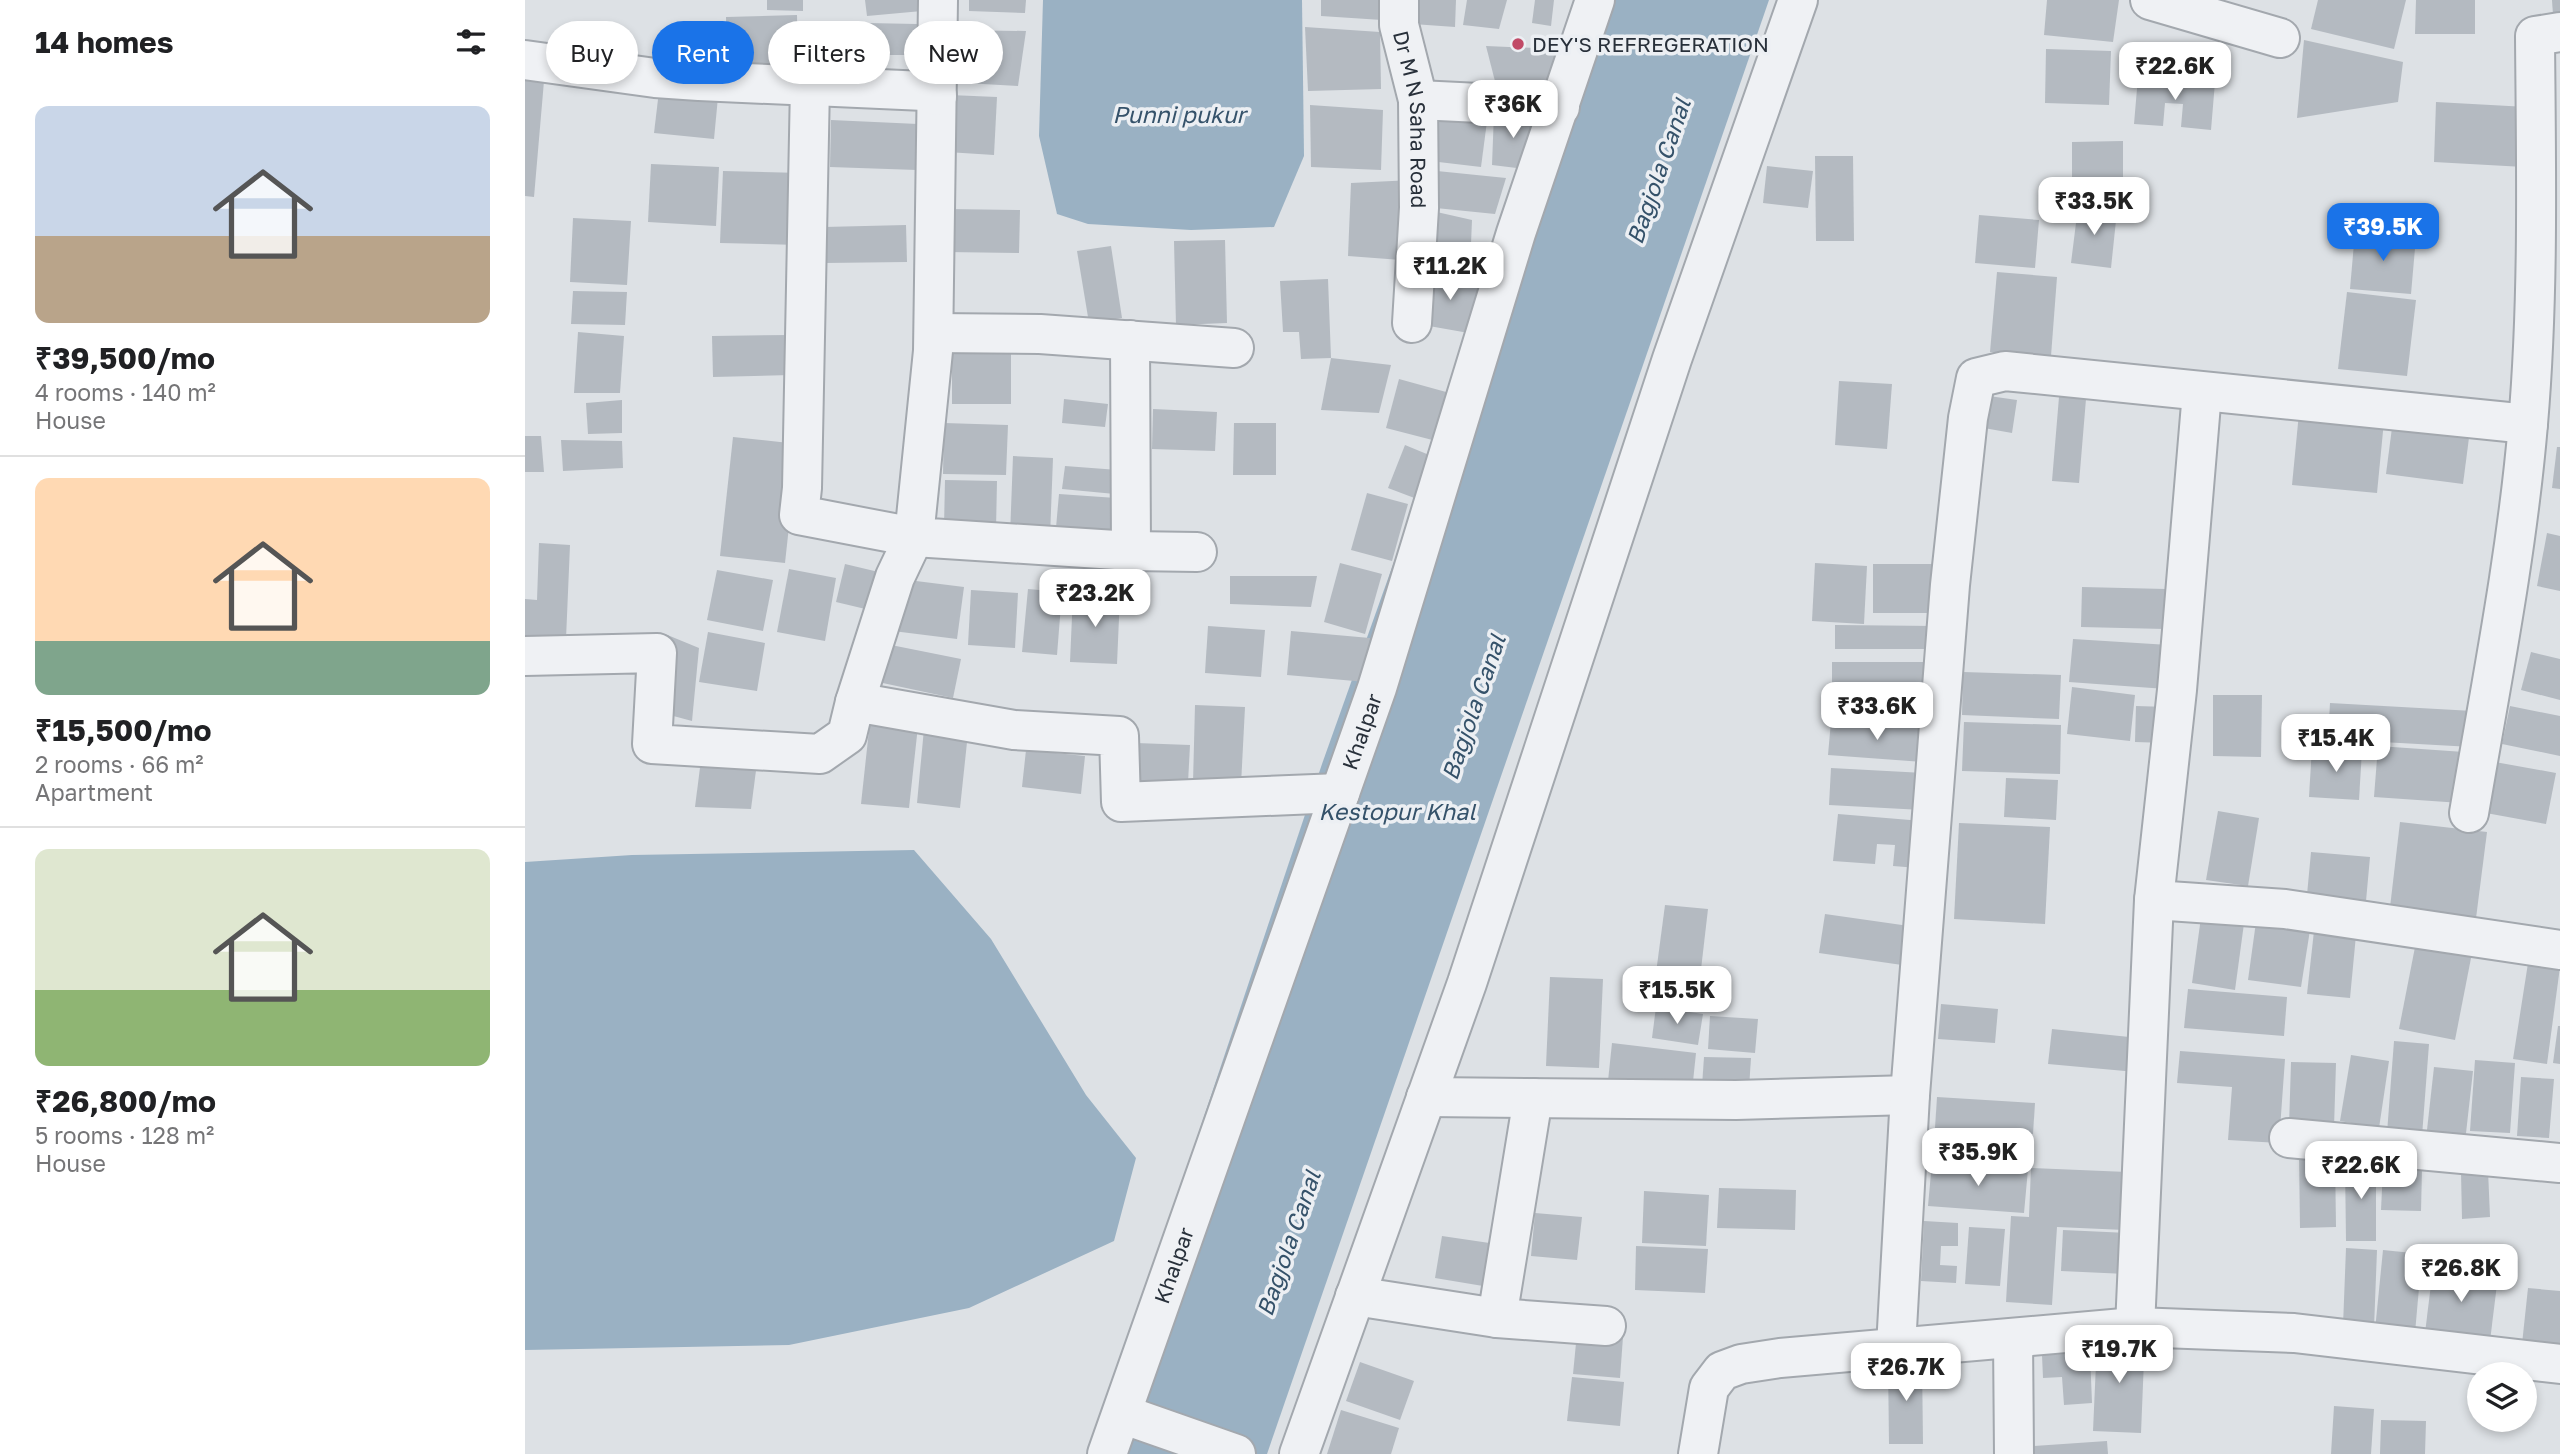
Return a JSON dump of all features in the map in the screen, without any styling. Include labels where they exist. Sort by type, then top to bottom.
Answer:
[{"type":"street","points":[[525,656],[657,653],[652,744],[820,754],[847,735],[895,577],[914,537],[934,333],[938,0]]},
{"type":"street","name":"Dr M N Saha Road","points":[[1399,0],[1399,25],[1418,100],[1419,208],[1412,323]]},
{"type":"street","name":"Khalpar","points":[[1107,1454],[1377,688],[1516,233],[1595,0]]},
{"type":"street","points":[[1299,1454],[1467,983],[1672,359],[1798,0]]},
{"type":"street","points":[[2150,0],[2280,38]]},
{"type":"street","points":[[2469,813],[2508,587],[2548,281],[2535,36],[2560,32]]},
{"type":"street","points":[[525,60],[655,78],[925,91],[937,96]]},
{"type":"street","points":[[810,85],[799,515],[914,537],[1131,551],[1197,552]]},
{"type":"street","points":[[1418,100],[1560,107]]},
{"type":"street","points":[[934,333],[1040,334],[1234,348]]},
{"type":"street","points":[[1130,340],[1131,551]]},
{"type":"street","points":[[1896,1347],[1910,1095],[1950,585],[1968,418],[1976,378],[2005,370],[2528,424]]},
{"type":"street","points":[[2134,1327],[2154,900],[2177,690],[2202,392]]},
{"type":"street","points":[[855,702],[1014,730],[1119,736],[1121,802],[1340,793]]},
{"type":"street","points":[[2154,900],[2285,909],[2560,950]]},
{"type":"street","points":[[1426,1097],[1736,1100],[1910,1095]]},
{"type":"street","points":[[1497,1318],[1533,1098]]},
{"type":"street","points":[[2289,1138],[2560,1163]]},
{"type":"street","points":[[1355,1296],[1497,1318],[1606,1326]]},
{"type":"street","points":[[1698,1454],[1709,1388],[1722,1371],[1741,1364],[1780,1358],[2134,1327],[2294,1333],[2560,1364]]},
{"type":"street","points":[[2013,1338],[2014,1454]]},
{"type":"street","points":[[1122,1414],[1236,1454]]},
{"type":"water","name":"Punni pukur","points":[[1043,0],[1302,0],[1304,156],[1274,227],[1191,230],[1088,224],[1057,214],[1039,136]]},
{"type":"water","name":"Kestopur Khal","points":[[1594,0],[1769,0],[1267,1454],[1091,1454],[1322,764]]},
{"type":"water","points":[[914,850],[991,939],[1086,1095],[1136,1158],[1114,1241],[969,1308],[789,1345],[525,1350],[525,862],[632,855]]},
{"type":"building","points":[[767,0],[803,0],[803,11],[767,10]]},
{"type":"building","points":[[865,0],[921,0],[922,11],[867,16]]},
{"type":"building","points":[[969,0],[1026,0],[1025,13],[969,11]]},
{"type":"building","points":[[1321,0],[1381,0],[1382,20],[1321,16]]},
{"type":"building","points":[[1412,0],[1456,0],[1455,27],[1413,24]]},
{"type":"building","points":[[1467,0],[1507,0],[1499,29],[1463,25]]},
{"type":"building","points":[[1535,0],[1554,0],[1551,26],[1532,23]]},
{"type":"building","points":[[2047,0],[2119,0],[2113,42],[2044,35]]},
{"type":"building","points":[[2318,0],[2406,0],[2394,49],[2311,29]]},
{"type":"building","points":[[2416,0],[2475,0],[2475,34],[2415,34]]},
{"type":"building","points":[[2552,0],[2560,0],[2560,15],[2553,15]]},
{"type":"building","points":[[797,15],[797,21],[768,21],[768,71],[754,71],[754,21],[726,21],[726,17]]},
{"type":"building","points":[[890,23],[904,24],[904,55],[890,55]]},
{"type":"building","points":[[1305,27],[1380,32],[1381,89],[1308,91]]},
{"type":"building","points":[[1003,31],[1026,31],[1018,86],[982,84],[1003,84]]},
{"type":"building","points":[[2304,40],[2403,62],[2398,102],[2297,118]]},
{"type":"building","points":[[1486,46],[1557,49],[1546,98],[1499,97]]},
{"type":"building","points":[[2188,46],[2223,51],[2219,77],[2184,72]]},
{"type":"building","points":[[2046,49],[2111,51],[2109,105],[2045,103]]},
{"type":"building","points":[[2138,77],[2215,82],[2211,130],[2181,127],[2183,104],[2165,103],[2163,126],[2134,124]]},
{"type":"building","points":[[525,80],[544,81],[534,197],[525,196]]},
{"type":"building","points":[[659,91],[718,97],[714,139],[654,133]]},
{"type":"building","points":[[950,95],[997,97],[994,155],[947,152]]},
{"type":"building","points":[[1418,100],[1489,106],[1481,167],[1430,161]]},
{"type":"building","points":[[2436,102],[2527,107],[2524,167],[2434,162]]},
{"type":"building","points":[[1310,105],[1383,110],[1381,170],[1311,167]]},
{"type":"building","points":[[1494,113],[1538,116],[1525,169],[1492,165]]},
{"type":"building","points":[[831,120],[918,124],[917,170],[830,167]]},
{"type":"building","points":[[2123,141],[2123,196],[2072,197],[2072,142]]},
{"type":"building","points":[[1815,156],[1853,156],[1854,241],[1816,241]]},
{"type":"building","points":[[651,164],[719,167],[716,226],[648,222]]},
{"type":"building","points":[[1767,166],[1813,171],[1808,208],[1763,203]]},
{"type":"building","points":[[1427,170],[1506,178],[1495,214],[1426,207]]},
{"type":"building","points":[[723,171],[802,173],[799,245],[720,243]]},
{"type":"building","points":[[1413,180],[1401,260],[1348,256],[1351,183]]},
{"type":"building","points":[[2078,207],[2117,211],[2111,268],[2071,263]]},
{"type":"building","points":[[1419,208],[1472,220],[1470,269],[1425,266]]},
{"type":"building","points":[[947,209],[1020,210],[1019,253],[946,252]]},
{"type":"building","points":[[1979,215],[2039,220],[2035,268],[1975,263]]},
{"type":"building","points":[[573,218],[631,221],[627,285],[570,282]]},
{"type":"building","points":[[906,225],[907,262],[825,263],[824,227]]},
{"type":"building","points":[[2355,232],[2416,237],[2411,294],[2350,289]]},
{"type":"building","points":[[1225,240],[1227,323],[1176,325],[1174,241]]},
{"type":"building","points":[[1111,246],[1122,318],[1089,323],[1077,251]]},
{"type":"building","points":[[1419,270],[1490,282],[1480,335],[1412,323]]},
{"type":"building","points":[[1997,272],[2057,277],[2051,356],[1990,352]]},
{"type":"building","points":[[1328,279],[1331,358],[1301,359],[1299,332],[1283,332],[1280,281]]},
{"type":"building","points":[[573,291],[627,292],[625,325],[571,324]]},
{"type":"building","points":[[2347,292],[2416,300],[2407,376],[2338,369]]},
{"type":"building","points":[[578,332],[624,336],[620,393],[574,393]]},
{"type":"building","points":[[791,335],[791,375],[713,377],[712,336]]},
{"type":"building","points":[[952,353],[1011,353],[1011,404],[952,404]]},
{"type":"building","points":[[1331,358],[1391,365],[1379,413],[1321,410]]},
{"type":"building","points":[[1399,379],[1457,395],[1444,443],[1386,428]]},
{"type":"building","points":[[1839,381],[1892,384],[1887,449],[1835,445]]},
{"type":"building","points":[[2060,385],[2087,387],[2079,483],[2052,481]]},
{"type":"building","points":[[1989,396],[2017,400],[2012,433],[1984,428]]},
{"type":"building","points":[[1064,399],[1108,404],[1105,427],[1062,423]]},
{"type":"building","points":[[622,400],[622,433],[588,434],[586,403]]},
{"type":"building","points":[[1153,409],[1217,412],[1215,451],[1152,449]]},
{"type":"building","points":[[2299,413],[2384,421],[2377,493],[2292,485]]},
{"type":"building","points":[[2393,420],[2470,430],[2463,484],[2386,474]]},
{"type":"building","points":[[944,423],[1008,425],[1006,475],[943,474]]},
{"type":"building","points":[[1234,423],[1276,423],[1276,475],[1233,475]]},
{"type":"building","points":[[525,436],[541,436],[544,472],[525,472]]},
{"type":"building","points":[[733,437],[798,444],[785,563],[720,556]]},
{"type":"building","points":[[561,440],[622,441],[623,468],[563,471]]},
{"type":"building","points":[[1405,445],[1434,457],[1417,499],[1388,488]]},
{"type":"building","points":[[2557,447],[2560,447],[2560,489],[2552,488]]},
{"type":"building","points":[[1013,456],[1053,458],[1050,537],[1010,536]]},
{"type":"building","points":[[1065,466],[1118,470],[1115,494],[1062,489]]},
{"type":"building","points":[[945,480],[997,481],[996,529],[944,527]]},
{"type":"building","points":[[1367,493],[1408,504],[1392,561],[1351,550]]},
{"type":"building","points":[[1059,494],[1116,498],[1112,544],[1055,539]]},
{"type":"building","points":[[2547,533],[2560,536],[2560,591],[2537,586]]},
{"type":"building","points":[[539,543],[570,545],[566,639],[525,637],[525,599],[537,600]]},
{"type":"building","points":[[1340,563],[1382,574],[1365,634],[1324,622]]},
{"type":"building","points":[[1815,563],[1867,566],[1864,624],[1812,621]]},
{"type":"building","points":[[845,564],[887,574],[878,612],[836,602]]},
{"type":"building","points":[[1873,564],[1943,564],[1944,613],[1873,613]]},
{"type":"building","points":[[789,569],[836,578],[825,641],[777,632]]},
{"type":"building","points":[[717,570],[773,580],[763,631],[707,620]]},
{"type":"building","points":[[1230,576],[1317,576],[1311,607],[1230,604]]},
{"type":"building","points":[[900,579],[964,587],[957,639],[893,631]]},
{"type":"building","points":[[2082,587],[2166,589],[2165,629],[2081,627]]},
{"type":"building","points":[[1028,589],[1062,592],[1057,655],[1022,652]]},
{"type":"building","points":[[971,590],[1018,593],[1015,648],[968,645]]},
{"type":"building","points":[[1073,594],[1120,595],[1117,664],[1070,662]]},
{"type":"building","points":[[1835,625],[1936,626],[1937,649],[1835,649]]},
{"type":"building","points":[[1208,626],[1265,630],[1261,677],[1205,673]]},
{"type":"building","points":[[1291,631],[1370,638],[1366,682],[1287,675]]},
{"type":"building","points":[[708,632],[765,643],[757,691],[699,682]]},
{"type":"building","points":[[665,634],[699,648],[692,721],[666,714]]},
{"type":"building","points":[[2073,639],[2169,645],[2166,689],[2069,682]]},
{"type":"building","points":[[886,644],[961,659],[953,698],[878,682]]},
{"type":"building","points":[[2531,652],[2560,659],[2560,700],[2521,690]]},
{"type":"building","points":[[1832,662],[1933,662],[1933,688],[1832,688]]},
{"type":"building","points":[[1963,672],[2061,675],[2059,719],[1962,715]]},
{"type":"building","points":[[2072,687],[2135,695],[2130,741],[2067,734]]},
{"type":"building","points":[[2213,695],[2262,695],[2261,757],[2213,756]]},
{"type":"building","points":[[2330,703],[2473,711],[2472,747],[2328,739]]},
{"type":"building","points":[[1195,705],[1245,707],[1241,785],[1193,783]]},
{"type":"building","points":[[2136,706],[2168,707],[2166,743],[2135,742]]},
{"type":"building","points":[[2510,706],[2560,716],[2560,756],[2502,744]]},
{"type":"building","points":[[870,721],[918,726],[909,808],[861,804]]},
{"type":"building","points":[[1831,721],[1926,728],[1923,762],[1828,755]]},
{"type":"building","points":[[1964,722],[2061,725],[2060,774],[1962,771]]},
{"type":"building","points":[[924,729],[968,733],[960,808],[917,803]]},
{"type":"building","points":[[1136,743],[1190,745],[1188,783],[1134,781]]},
{"type":"building","points":[[2378,746],[2464,752],[2461,803],[2374,797]]},
{"type":"building","points":[[2312,747],[2362,750],[2359,800],[2309,797]]},
{"type":"building","points":[[1026,750],[1085,756],[1081,794],[1022,787]]},
{"type":"building","points":[[702,752],[758,755],[751,809],[695,807]]},
{"type":"building","points":[[2495,762],[2556,773],[2546,824],[2486,813]]},
{"type":"building","points":[[1831,768],[1924,773],[1922,810],[1829,805]]},
{"type":"building","points":[[2006,778],[2058,780],[2056,820],[2004,817]]},
{"type":"building","points":[[2218,811],[2259,818],[2248,886],[2206,880]]},
{"type":"building","points":[[1838,814],[1922,821],[1918,868],[1893,866],[1895,845],[1877,844],[1875,864],[1833,861]]},
{"type":"building","points":[[2400,822],[2487,832],[2475,926],[2389,916]]},
{"type":"building","points":[[1959,823],[2050,827],[2045,924],[1954,919]]},
{"type":"building","points":[[2311,852],[2370,857],[2366,901],[2307,895]]},
{"type":"building","points":[[1665,905],[1708,909],[1700,978],[1656,973]]},
{"type":"building","points":[[2202,910],[2245,916],[2235,990],[2192,983]]},
{"type":"building","points":[[1825,914],[1916,927],[1909,966],[1819,953]]},
{"type":"building","points":[[2256,922],[2310,930],[2301,987],[2248,980]]},
{"type":"building","points":[[2314,931],[2356,935],[2350,998],[2307,994]]},
{"type":"building","points":[[2416,942],[2472,953],[2455,1040],[2399,1029]]},
{"type":"building","points":[[2528,963],[2560,967],[2547,1064],[2513,1059]]},
{"type":"building","points":[[1550,977],[1603,979],[1599,1068],[1546,1066]]},
{"type":"building","points":[[2188,989],[2287,997],[2284,1036],[2184,1028]]},
{"type":"building","points":[[1941,1004],[1998,1009],[1995,1043],[1938,1039]]},
{"type":"building","points":[[1656,1007],[1703,1014],[1698,1045],[1652,1038]]},
{"type":"building","points":[[1710,1016],[1758,1019],[1755,1053],[1708,1049]]},
{"type":"building","points":[[2560,1026],[2560,1064],[2553,1063]]},
{"type":"building","points":[[2052,1029],[2139,1038],[2136,1072],[2048,1064]]},
{"type":"building","points":[[2394,1041],[2429,1044],[2422,1136],[2387,1133]]},
{"type":"building","points":[[1612,1043],[1696,1053],[1692,1091],[1608,1081]]},
{"type":"building","points":[[2180,1051],[2285,1059],[2279,1143],[2228,1140],[2232,1087],[2177,1083]]},
{"type":"building","points":[[2351,1055],[2389,1061],[2379,1128],[2340,1121]]},
{"type":"building","points":[[1704,1057],[1751,1058],[1749,1088],[1702,1086]]},
{"type":"building","points":[[2475,1060],[2515,1063],[2510,1133],[2470,1131]]},
{"type":"building","points":[[2291,1062],[2336,1063],[2334,1127],[2289,1126]]},
{"type":"building","points":[[2434,1067],[2473,1071],[2465,1142],[2426,1139]]},
{"type":"building","points":[[2521,1077],[2554,1079],[2549,1138],[2517,1136]]},
{"type":"building","points":[[1937,1097],[2035,1103],[2033,1134],[1935,1128]]},
{"type":"building","points":[[1932,1133],[2019,1143],[2017,1165],[1930,1155]]},
{"type":"building","points":[[2299,1156],[2335,1156],[2336,1227],[2300,1228]]},
{"type":"building","points":[[1932,1162],[2028,1169],[2024,1213],[1928,1206]]},
{"type":"building","points":[[2345,1162],[2376,1162],[2376,1241],[2346,1241]]},
{"type":"building","points":[[2031,1168],[2127,1172],[2125,1230],[2057,1227],[2052,1305],[2006,1302],[2011,1216],[2029,1217]]},
{"type":"building","points":[[2383,1169],[2422,1170],[2421,1211],[2381,1210]]},
{"type":"building","points":[[2488,1170],[2490,1217],[2462,1219],[2461,1172]]},
{"type":"building","points":[[1719,1188],[1796,1190],[1795,1230],[1717,1228]]},
{"type":"building","points":[[1644,1191],[1709,1195],[1706,1246],[1642,1243]]},
{"type":"building","points":[[1535,1213],[1582,1217],[1577,1260],[1531,1256]]},
{"type":"building","points":[[1924,1221],[1958,1223],[1958,1246],[1941,1246],[1940,1265],[1957,1266],[1956,1283],[1921,1281]]},
{"type":"building","points":[[1969,1227],[2005,1229],[2000,1286],[1965,1284]]},
{"type":"building","points":[[2063,1230],[2128,1233],[2126,1274],[2061,1271]]},
{"type":"building","points":[[1442,1236],[1503,1245],[1495,1288],[1435,1278]]},
{"type":"building","points":[[1636,1246],[1708,1249],[1705,1293],[1635,1290]]},
{"type":"building","points":[[2346,1248],[2377,1250],[2374,1328],[2343,1326]]},
{"type":"building","points":[[2383,1250],[2422,1254],[2415,1333],[2375,1330]]},
{"type":"building","points":[[2433,1268],[2498,1276],[2490,1341],[2425,1333]]},
{"type":"building","points":[[2528,1288],[2560,1291],[2560,1348],[2522,1344]]},
{"type":"building","points":[[1577,1333],[1623,1337],[1620,1378],[1573,1374]]},
{"type":"building","points":[[2145,1335],[2141,1433],[2093,1431],[2097,1341]]},
{"type":"building","points":[[2090,1353],[2092,1403],[2064,1405],[2062,1377],[2043,1378],[2042,1355]]},
{"type":"building","points":[[1922,1361],[1923,1444],[1889,1444],[1888,1362]]},
{"type":"building","points":[[1360,1362],[1414,1381],[1400,1420],[1346,1401]]},
{"type":"building","points":[[1572,1377],[1624,1382],[1620,1426],[1567,1421]]},
{"type":"building","points":[[2334,1406],[2374,1409],[2371,1454],[2331,1454]]},
{"type":"building","points":[[1341,1410],[1399,1428],[1391,1454],[1327,1454]]},
{"type":"building","points":[[2381,1420],[2426,1421],[2425,1454],[2380,1454]]},
{"type":"building","points":[[2107,1441],[2108,1454],[2034,1454],[2034,1446]]},
{"type":"place","name":"DEY'S REFREGERATION","points":[[1518,44]]},
{"type":"water label","name":"Bagjola Canal","points":[[1658,171]]},
{"type":"water label","name":"Bagjola Canal","points":[[1473,707]]},
{"type":"water label","name":"Bagjola Canal","points":[[1288,1243]]}]
